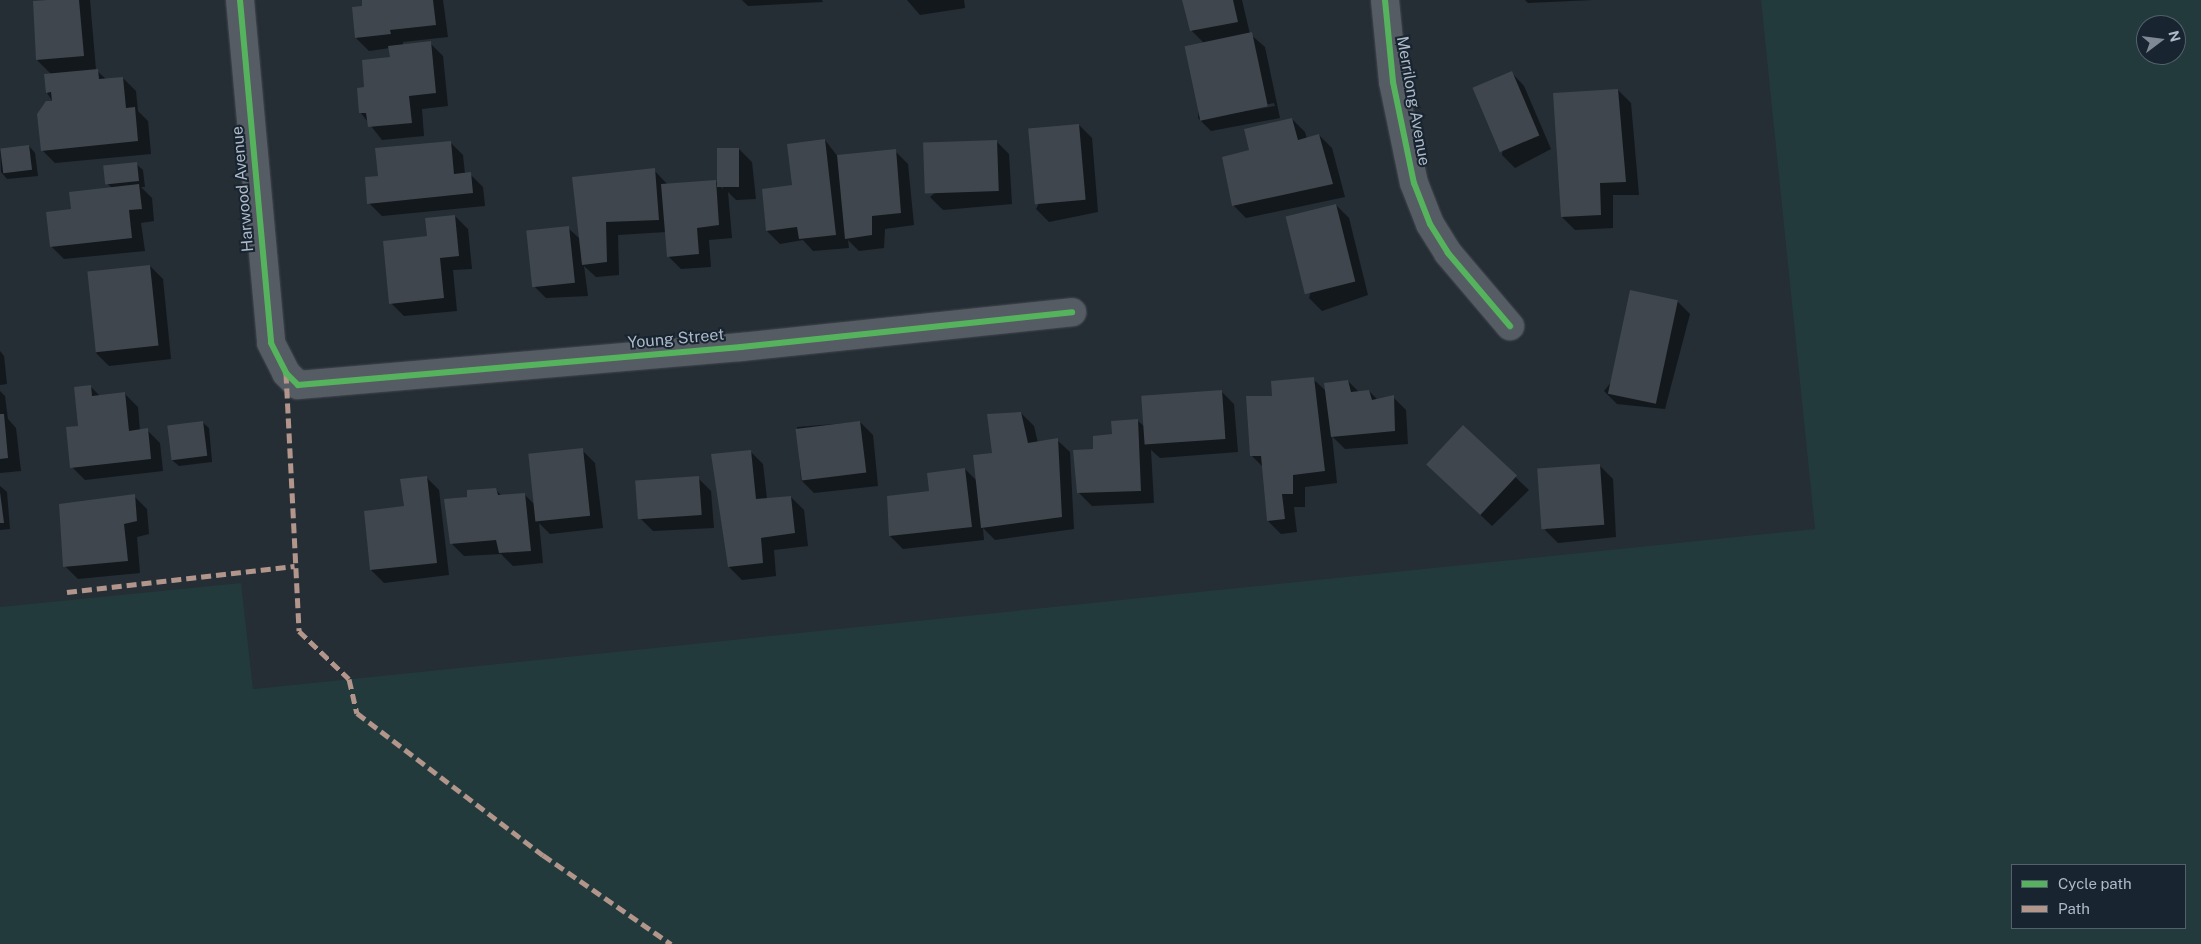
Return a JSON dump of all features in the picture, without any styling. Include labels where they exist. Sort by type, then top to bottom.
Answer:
[{"type":"street","name":"Harwood Avenue","points":[[240,0],[271,343],[286,373]]},
{"type":"street","name":"Merrilong Avenue","points":[[1384,0],[1400,124],[1417,192],[1430,224],[1448,253],[1510,326]]},
{"type":"street","name":"Young Street","points":[[286,373],[298,385],[741,347],[1072,312]]},
{"type":"green space","points":[[1761,0],[2201,0],[2201,944],[0,944],[0,607],[241,583],[253,689],[1815,529]]},
{"type":"building","points":[[79,0],[84,56],[36,60],[33,1]]},
{"type":"building","points":[[362,0],[433,0],[436,25],[390,30],[391,34],[355,38],[352,7],[362,6]]},
{"type":"building","points":[[1182,0],[1233,0],[1238,22],[1190,31]]},
{"type":"building","points":[[1252,32],[1268,106],[1200,121],[1185,46]]},
{"type":"building","points":[[431,41],[436,93],[409,96],[412,123],[368,127],[366,113],[359,113],[357,88],[364,87],[362,60],[390,57],[388,46]]},
{"type":"building","points":[[98,69],[99,79],[123,77],[126,108],[135,107],[138,141],[41,151],[37,114],[46,101],[52,101],[51,92],[46,93],[44,74]]},
{"type":"building","points":[[1512,71],[1539,135],[1500,152],[1472,88]]},
{"type":"building","points":[[1618,89],[1626,182],[1600,183],[1601,215],[1561,217],[1553,93]]},
{"type":"building","points":[[1292,118],[1298,140],[1319,134],[1333,184],[1232,206],[1222,157],[1249,150],[1244,129]]},
{"type":"building","points":[[1079,124],[1086,200],[1035,204],[1028,128]]},
{"type":"building","points":[[825,139],[836,235],[799,239],[797,227],[766,231],[762,189],[792,185],[787,144]]},
{"type":"building","points":[[997,140],[999,191],[925,194],[923,143]]},
{"type":"building","points":[[451,141],[454,174],[471,172],[473,193],[367,204],[365,177],[378,176],[375,148]]},
{"type":"building","points":[[29,145],[32,170],[3,173],[0,149]]},
{"type":"building","points":[[717,148],[739,148],[739,187],[717,187]]},
{"type":"building","points":[[896,149],[901,213],[872,216],[872,235],[845,239],[837,155]]},
{"type":"building","points":[[137,162],[139,181],[105,184],[103,166]]},
{"type":"building","points":[[655,168],[659,220],[606,222],[607,262],[582,265],[572,177]]},
{"type":"building","points":[[716,180],[719,225],[697,228],[699,254],[667,257],[661,184]]},
{"type":"building","points":[[139,184],[142,209],[129,210],[132,238],[50,247],[46,212],[71,209],[69,192]]},
{"type":"building","points":[[1336,204],[1355,282],[1305,294],[1286,217]]},
{"type":"building","points":[[455,215],[459,256],[440,258],[444,298],[389,304],[383,241],[427,236],[425,218]]},
{"type":"building","points":[[569,226],[575,283],[532,287],[526,230]]},
{"type":"building","points":[[150,265],[158,346],[96,352],[87,272]]},
{"type":"building","points":[[1630,290],[1678,300],[1656,404],[1608,394]]},
{"type":"building","points":[[1314,377],[1325,471],[1293,475],[1293,494],[1282,494],[1285,519],[1267,521],[1261,456],[1250,456],[1246,396],[1272,396],[1271,381]]},
{"type":"building","points":[[1348,380],[1351,392],[1369,390],[1372,400],[1394,395],[1395,431],[1331,437],[1324,383]]},
{"type":"building","points":[[91,385],[92,396],[125,392],[129,431],[148,428],[151,459],[70,468],[66,427],[78,426],[74,387]]},
{"type":"building","points":[[1222,390],[1225,439],[1145,445],[1141,396]]},
{"type":"building","points":[[1021,412],[1028,443],[1058,438],[1062,517],[981,528],[973,455],[992,453],[987,414]]},
{"type":"building","points":[[0,414],[4,414],[8,458],[0,459]]},
{"type":"building","points":[[1138,419],[1141,491],[1077,493],[1073,450],[1093,449],[1093,436],[1112,434],[1111,421]]},
{"type":"building","points":[[203,421],[207,456],[172,460],[167,425]]},
{"type":"building","points":[[860,421],[866,473],[802,481],[795,429]]},
{"type":"building","points":[[1463,425],[1517,475],[1480,515],[1426,464]]},
{"type":"building","points":[[583,448],[590,516],[535,521],[528,454]]},
{"type":"building","points":[[751,450],[756,499],[791,496],[795,533],[761,538],[763,563],[728,567],[711,454]]},
{"type":"building","points":[[1600,464],[1604,525],[1541,529],[1537,468]]},
{"type":"building","points":[[965,468],[972,527],[889,536],[887,496],[929,491],[927,473]]},
{"type":"building","points":[[427,476],[437,563],[370,570],[364,511],[404,506],[400,479]]},
{"type":"building","points":[[699,476],[702,515],[638,519],[635,480]]},
{"type":"building","points":[[496,488],[498,495],[525,493],[531,551],[499,553],[496,540],[450,544],[444,499],[467,497],[467,490]]},
{"type":"building","points":[[0,492],[4,523],[0,523]]},
{"type":"building","points":[[135,494],[137,521],[124,524],[128,561],[63,567],[59,504]]},
{"type":"marked path","points":[[286,373],[299,631],[349,679],[357,713],[543,855],[671,944]]},
{"type":"marked path","points":[[67,592],[295,566]]},
{"type":"cycle path","points":[[240,0],[271,343],[286,373],[298,385],[741,347],[1072,312]]},
{"type":"cycle path","points":[[1385,0],[1393,82],[1414,183],[1430,224],[1448,253],[1510,326]]}]
